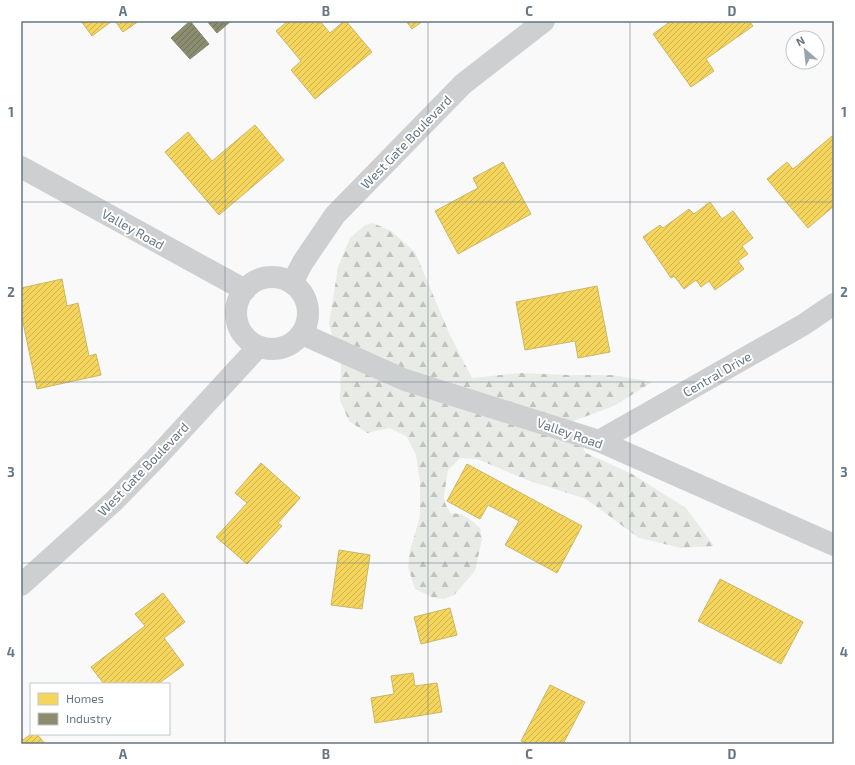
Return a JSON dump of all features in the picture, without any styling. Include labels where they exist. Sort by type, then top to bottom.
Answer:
[{"type":"street","name":"West Gate Boulevard","points":[[292,283],[303,262],[335,215],[378,170],[463,84],[544,21]]},
{"type":"street","name":"Valley Road","points":[[21,167],[245,290]]},
{"type":"street","points":[[270,277],[281,278],[292,283],[300,290],[306,300],[308,312],[307,323],[302,334],[293,342],[282,348],[270,349],[258,346],[248,340],[240,330],[237,319],[237,306],[241,295],[248,286],[258,280],[270,277]]},
{"type":"street","name":"Central Drive","points":[[599,441],[803,325],[834,304]]},
{"type":"street","name":"Valley Road","points":[[302,334],[405,380],[599,441],[834,545]]},
{"type":"street","name":"West Gate Boulevard","points":[[21,585],[114,501],[156,458],[258,346]]},
{"type":"green space","points":[[373,223],[391,231],[415,252],[450,335],[472,378],[521,373],[613,375],[652,382],[614,406],[568,423],[586,453],[632,474],[686,508],[714,546],[681,548],[639,538],[586,499],[527,480],[477,459],[460,458],[448,470],[444,496],[445,503],[450,513],[461,514],[480,528],[482,539],[475,571],[454,595],[444,599],[434,598],[415,589],[408,567],[410,551],[420,516],[420,482],[416,455],[407,437],[390,428],[367,433],[349,421],[340,400],[341,366],[329,324],[338,267],[350,238],[365,225]]},
{"type":"building: Homes","points":[[81,21],[112,21],[92,36]]},
{"type":"building: Homes","points":[[115,21],[139,21],[123,32]]},
{"type":"building: Homes","points":[[288,21],[320,21],[330,33],[346,21],[372,52],[315,99],[291,70],[301,61],[276,31]]},
{"type":"building: Homes","points":[[406,21],[423,21],[412,29]]},
{"type":"building: Homes","points":[[671,21],[749,21],[753,26],[706,59],[714,71],[691,87],[653,34]]},
{"type":"building: Homes","points":[[255,125],[284,160],[219,215],[165,152],[188,132],[212,161]]},
{"type":"building: Homes","points":[[832,136],[834,139],[834,206],[808,228],[767,179],[787,162],[793,169]]},
{"type":"building: Homes","points":[[503,162],[531,214],[458,254],[435,211],[478,188],[473,178]]},
{"type":"building: Homes","points":[[710,202],[722,219],[733,211],[753,238],[742,246],[748,254],[738,261],[744,269],[715,290],[709,281],[701,287],[696,280],[684,289],[674,276],[671,278],[643,237],[660,225],[663,228],[689,209],[694,214]]},
{"type":"building: Homes","points":[[62,279],[67,306],[78,303],[89,356],[96,354],[101,375],[37,389],[21,313],[21,288]]},
{"type":"building: Homes","points":[[597,286],[610,352],[578,358],[575,341],[525,350],[516,302]]},
{"type":"building: Homes","points":[[261,463],[300,498],[278,523],[282,526],[247,564],[216,537],[247,503],[235,493]]},
{"type":"building: Homes","points":[[467,464],[582,526],[557,573],[505,545],[519,521],[488,505],[480,519],[447,501]]},
{"type":"building: Homes","points":[[339,550],[370,555],[362,609],[331,605]]},
{"type":"building: Homes","points":[[720,579],[803,622],[781,664],[698,621]]},
{"type":"building: Homes","points":[[163,593],[185,622],[164,638],[184,665],[159,683],[103,683],[91,667],[145,626],[135,614]]},
{"type":"building: Homes","points":[[450,608],[457,635],[421,644],[414,617]]},
{"type":"building: Homes","points":[[413,673],[415,686],[437,683],[442,712],[375,723],[371,698],[394,694],[391,676]]},
{"type":"building: Homes","points":[[550,685],[585,702],[563,744],[528,744],[521,741]]},
{"type":"building: Homes","points":[[30,735],[38,735],[45,744],[21,744],[21,737],[23,740]]},
{"type":"building: Industry","points":[[190,21],[209,44],[190,59],[171,38]]},
{"type":"building: Industry","points":[[207,21],[231,21],[217,33]]}]
